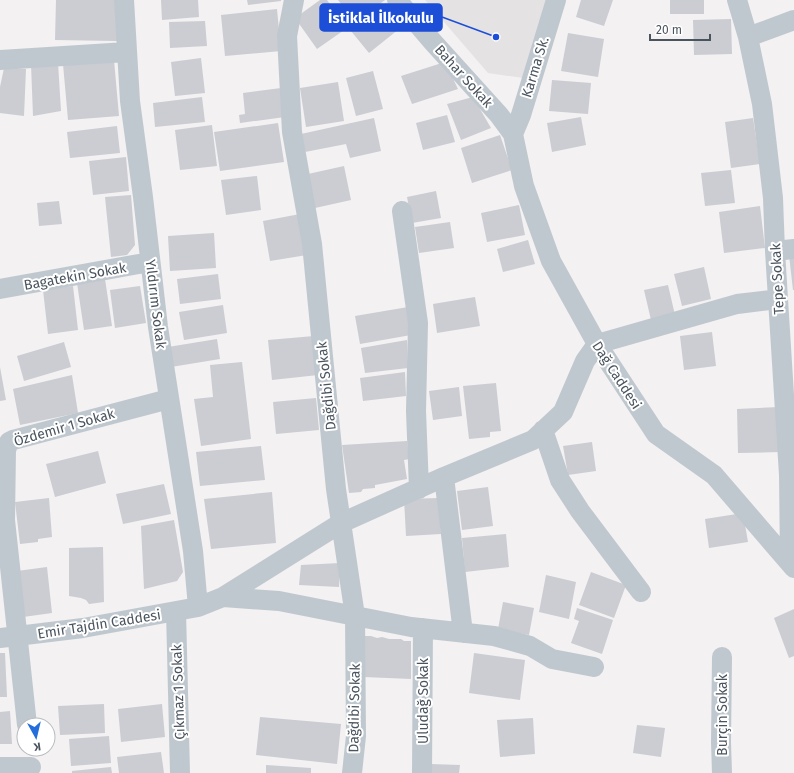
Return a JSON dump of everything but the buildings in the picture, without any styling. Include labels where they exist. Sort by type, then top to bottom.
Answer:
[{"type":"street","name":"Yıldırım Sokak","points":[[124,0],[130,101],[158,327],[193,551],[198,607]]},
{"type":"street","name":"Dağdibi Sokak","points":[[294,0],[287,36],[292,132],[312,244],[341,523],[355,616],[356,736],[352,773]]},
{"type":"street","name":"Bahar Sokak","points":[[398,0],[432,41],[499,115],[513,134]]},
{"type":"street","name":"Karma Sk.","points":[[513,134],[556,0]]},
{"type":"street","name":"Tepe Sokak","points":[[737,0],[748,37],[762,104],[773,198],[785,250],[778,299],[789,475],[792,564]]},
{"type":"street","points":[[748,37],[794,20]]},
{"type":"street","points":[[0,60],[127,52]]},
{"type":"street","name":"Dağ Caddesi","points":[[513,134],[524,186],[551,261],[597,344],[656,434],[714,475],[792,564]]},
{"type":"street","points":[[402,211],[418,322],[416,411],[419,489]]},
{"type":"street","name":"Bagatekin Sokak","points":[[0,289],[150,262]]},
{"type":"street","points":[[223,598],[341,523],[444,477],[533,440],[562,412],[585,361],[597,344],[737,304],[778,299]]},
{"type":"street","name":"Özdemir 1 Sokak","points":[[8,638],[5,520],[6,450],[9,442],[69,424],[169,399]]},
{"type":"street","points":[[543,430],[560,480],[585,517],[641,592]]},
{"type":"street","points":[[444,477],[463,633]]},
{"type":"street","points":[[223,598],[280,601],[423,628],[494,636],[530,646],[552,659],[594,667]]},
{"type":"street","name":"Emir Tajdin Caddesi","points":[[8,638],[83,628],[198,607],[223,598]]},
{"type":"street","name":"Çıkmaz 1 Sokak","points":[[176,611],[180,773]]},
{"type":"street","name":"Uludağ Sokak","points":[[422,773],[423,628]]},
{"type":"street","points":[[8,638],[24,717]]},
{"type":"street","name":"Burçin Sokak","points":[[722,657],[722,773]]},
{"type":"street","points":[[0,767],[31,763]]},
{"type":"shaded area","points":[[425,0],[548,0],[523,78],[488,73]]},
{"type":"place","name":"İstiklal İlkokulu","points":[[496,37]]}]
